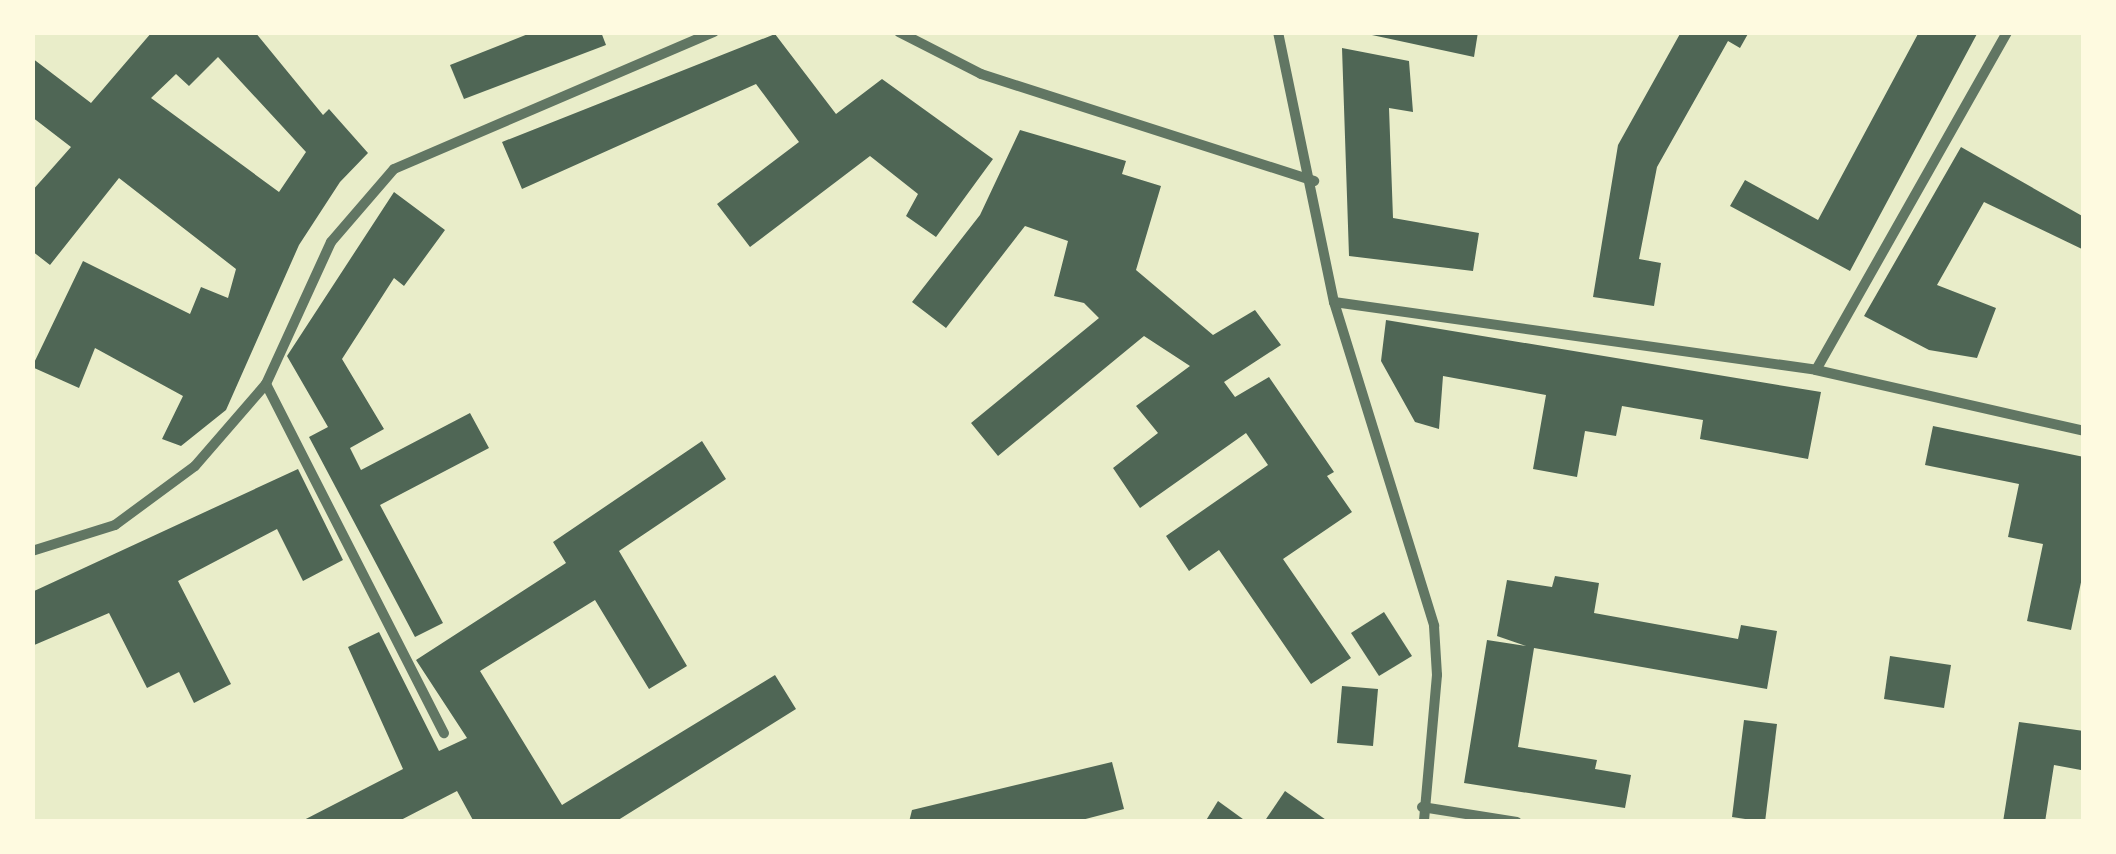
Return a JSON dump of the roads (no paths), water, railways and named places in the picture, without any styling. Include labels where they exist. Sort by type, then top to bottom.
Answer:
[{"type":"street","points":[[32,551],[115,524],[195,466],[266,384],[331,242],[394,168],[714,32]]},
{"type":"street","points":[[899,32],[981,74],[1314,181]]},
{"type":"street","points":[[1278,32],[1314,181],[1334,302],[1434,626],[1437,675],[1422,808],[1424,822]]},
{"type":"street","points":[[1816,370],[2007,32]]},
{"type":"street","points":[[1334,302],[1816,370],[2084,431]]},
{"type":"street","points":[[266,384],[444,733]]},
{"type":"street","points":[[1422,808],[1518,822]]}]
